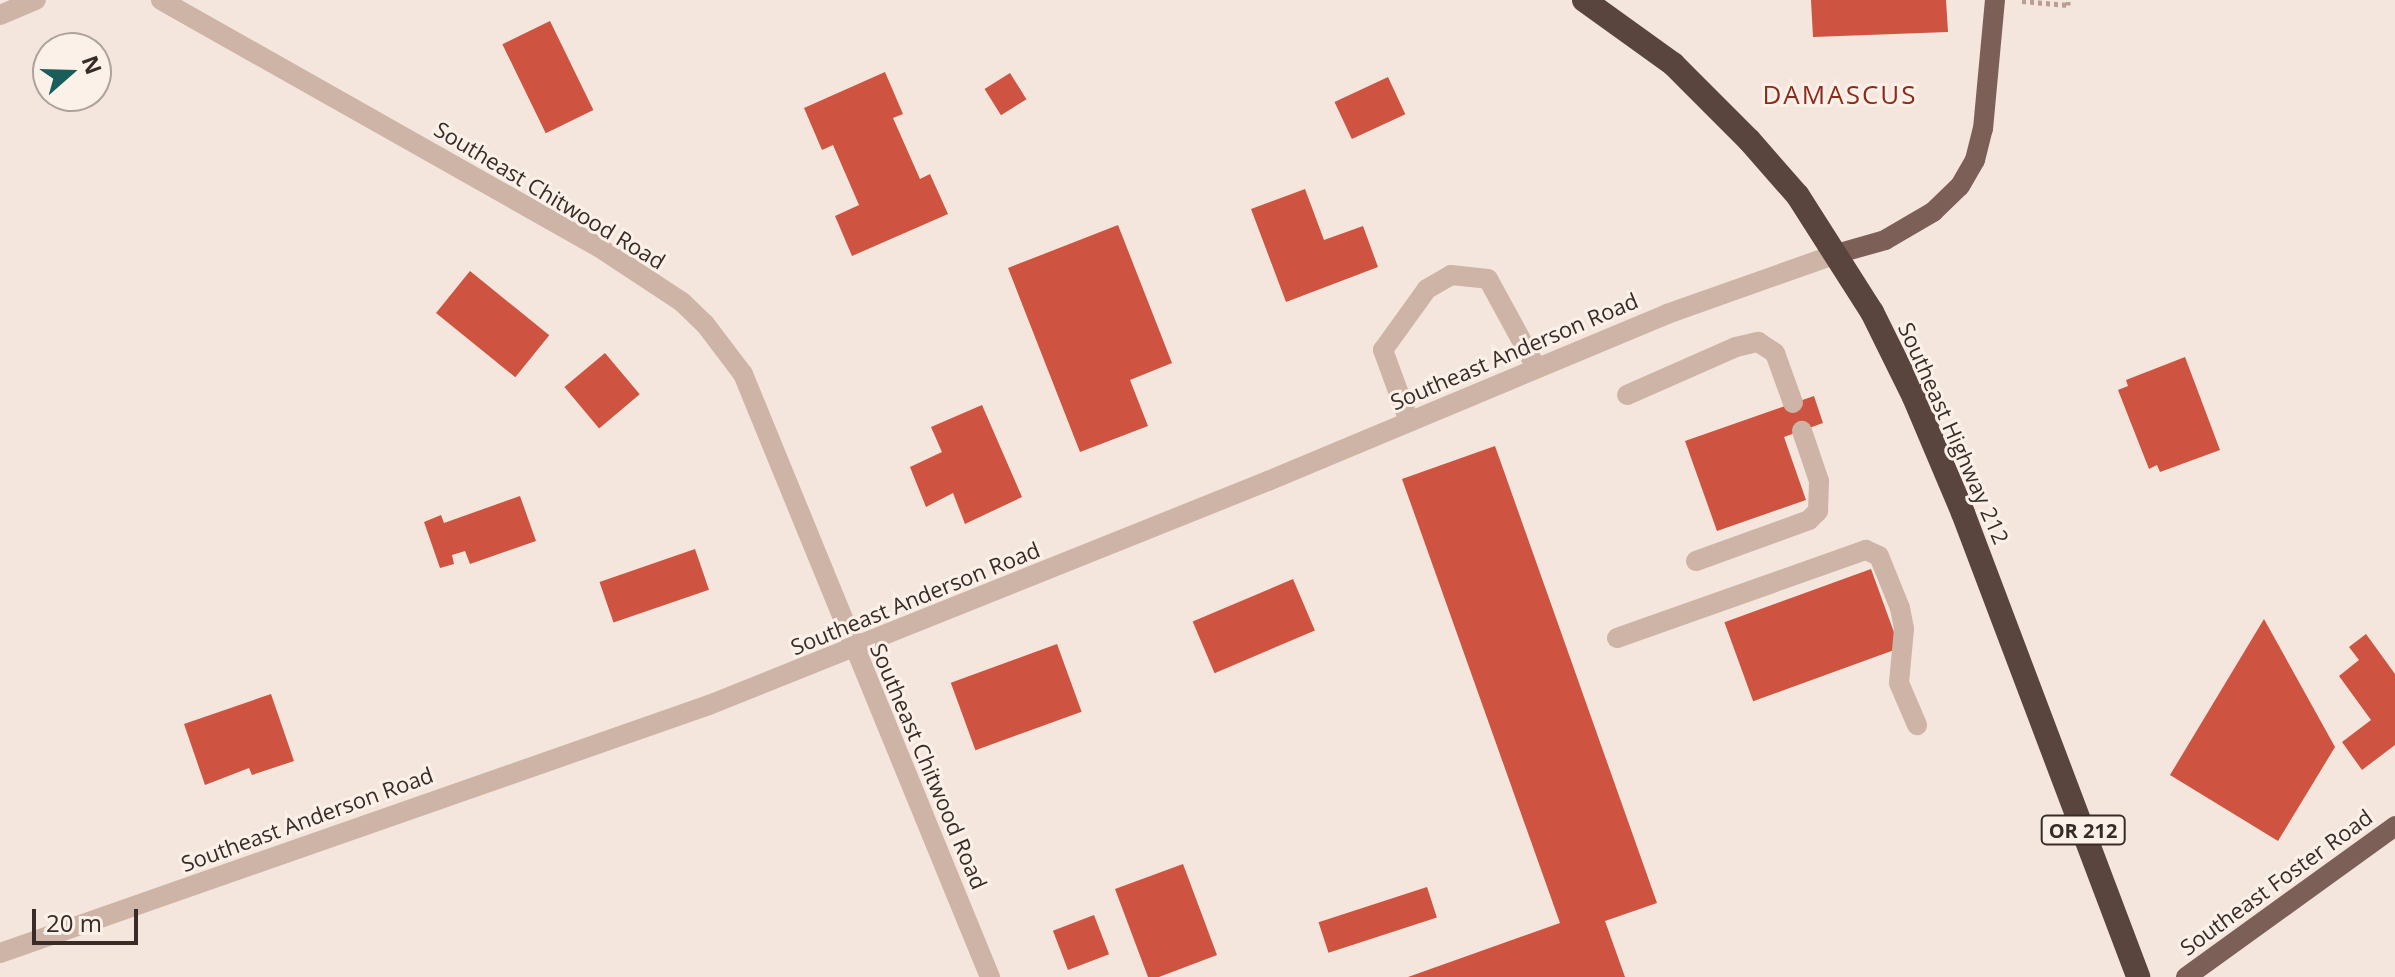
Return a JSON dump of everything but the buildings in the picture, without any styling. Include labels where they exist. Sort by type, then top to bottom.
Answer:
[{"type":"highway","name":"Southeast Highway 212","points":[[1584,0],[1673,64],[1798,196],[1836,254],[1893,353],[1958,500],[2138,977]]},
{"type":"main road","points":[[1836,254],[1885,240],[1933,212],[1960,186],[1975,160],[1983,129],[1995,0]]},
{"type":"main road","name":"Southeast Foster Road","points":[[2186,977],[2395,826]]},
{"type":"street","points":[[0,15],[36,0]]},
{"type":"street","name":"Southeast Chitwood Road","points":[[161,0],[600,248],[682,302],[705,324],[743,374],[990,977]]},
{"type":"street","name":"Southeast Anderson Road","points":[[0,953],[709,705],[855,649],[1536,367],[1782,270],[1836,254]]},
{"type":"street","points":[[1409,421],[1383,350],[1427,289],[1451,275],[1488,279],[1536,367]]},
{"type":"street","points":[[1627,395],[1736,347],[1758,342],[1775,353],[1793,403]]},
{"type":"street","points":[[1696,561],[1809,520],[1818,511],[1819,481],[1802,431]]},
{"type":"street","points":[[1617,638],[1866,550],[1879,556],[1900,608],[1904,629],[1899,683],[1917,725]]},
{"type":"path","points":[[2015,1],[2068,5],[2068,0]]},
{"type":"district","name":"DAMASCUS","points":[[1840,95]]}]
